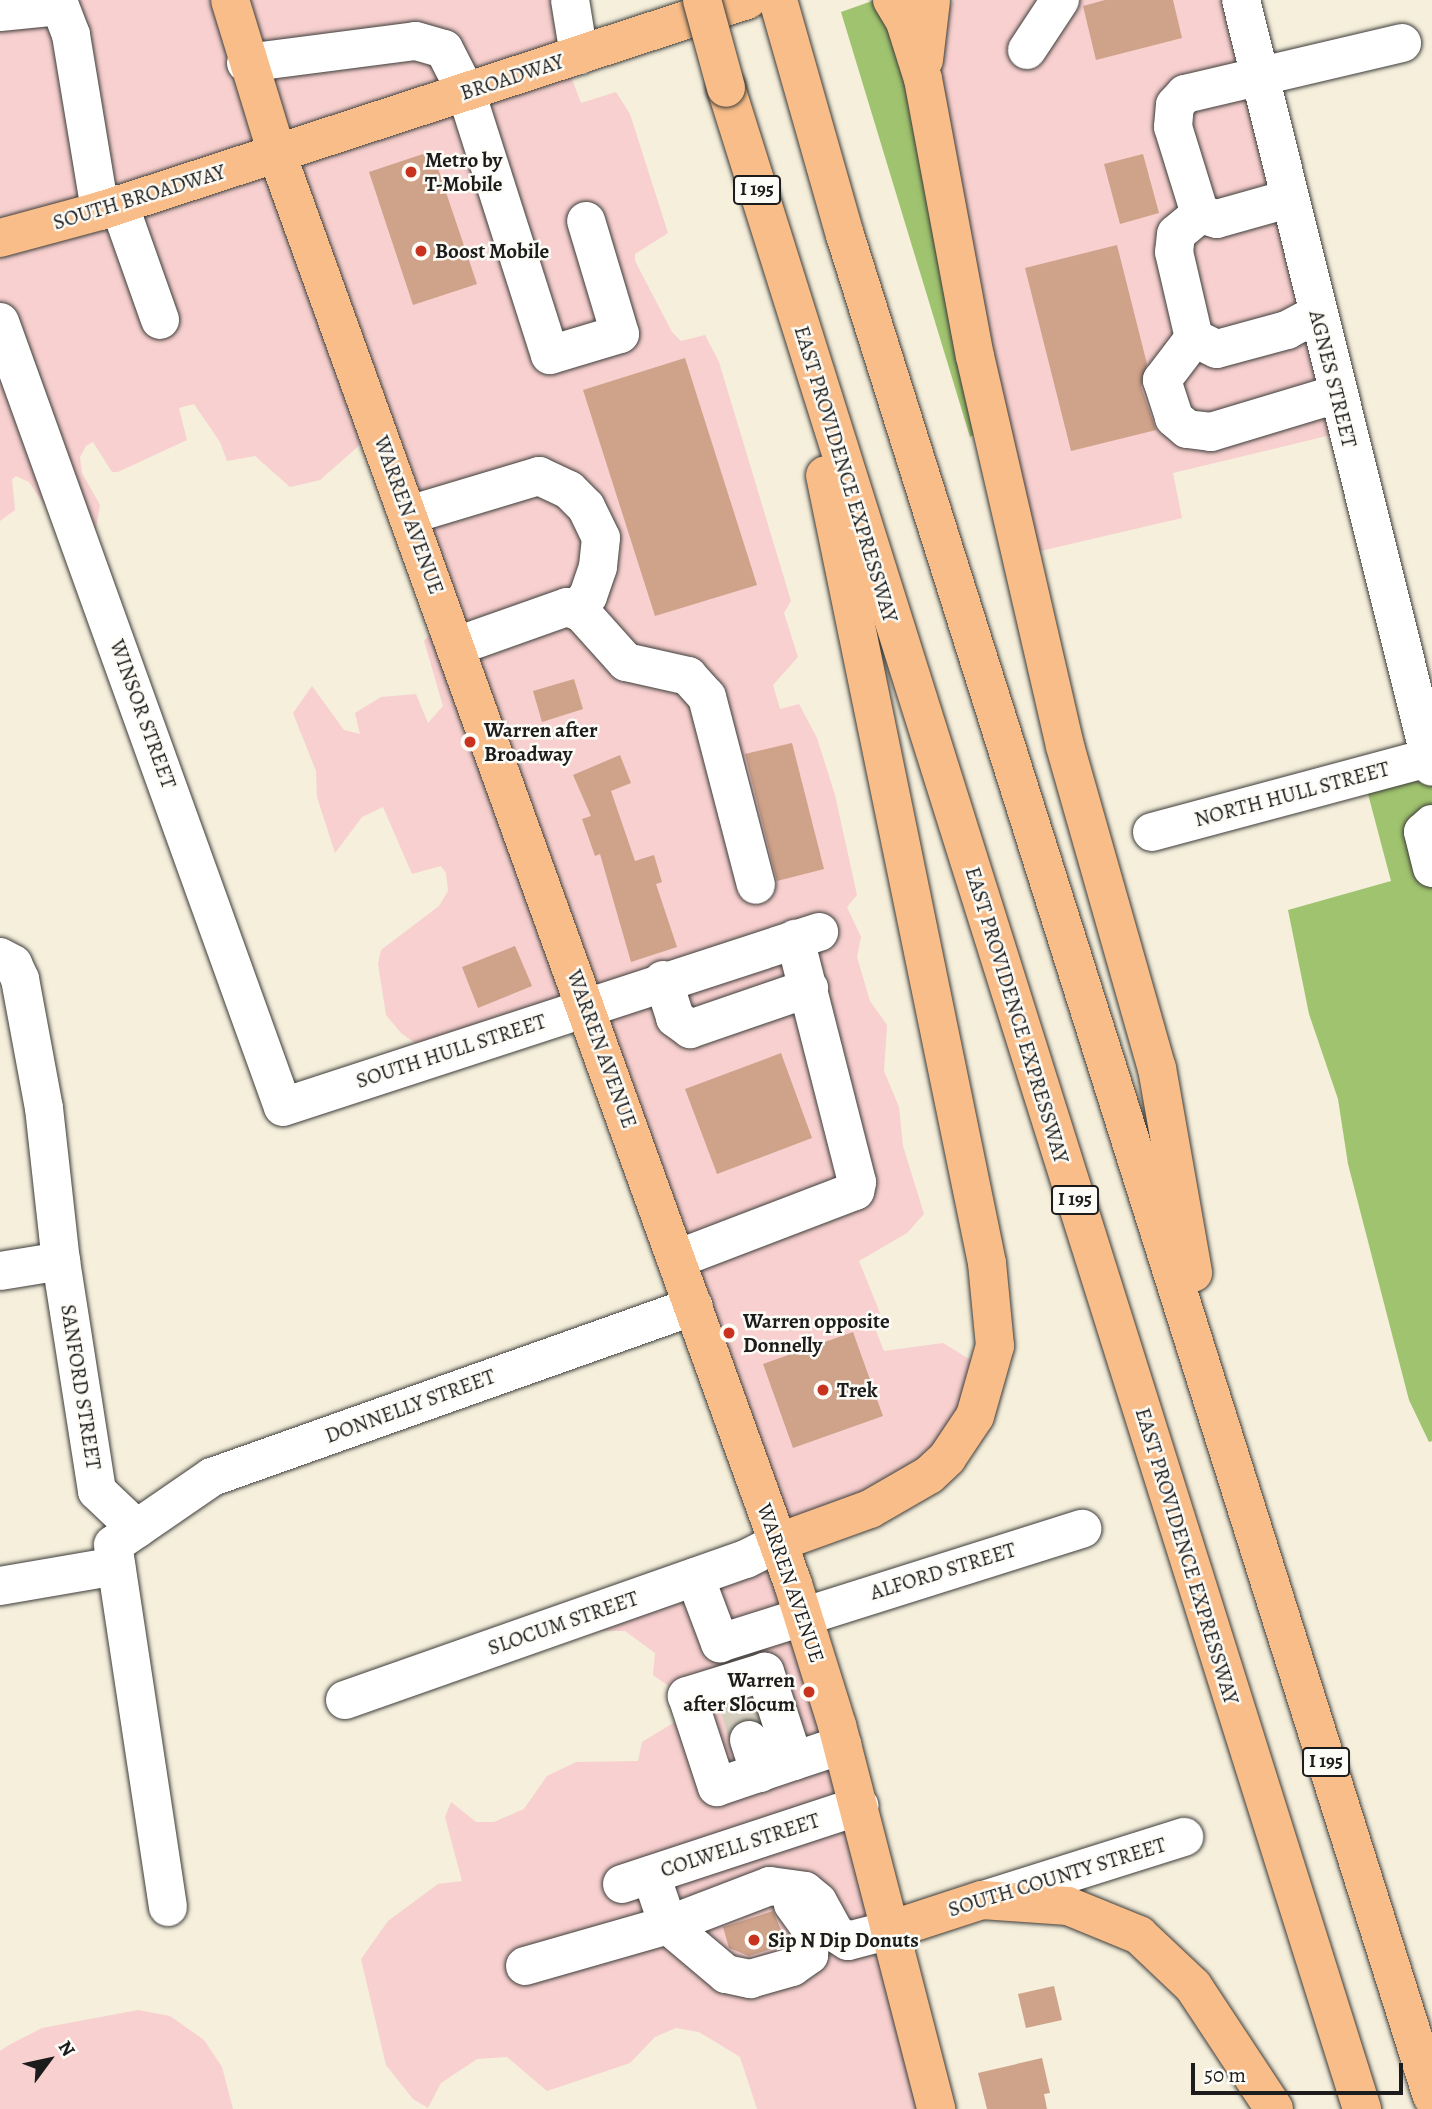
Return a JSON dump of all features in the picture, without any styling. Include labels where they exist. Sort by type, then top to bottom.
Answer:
[{"type":"main road","name":"WARREN AVENUE","points":[[230,0],[246,63],[277,154],[779,1542],[859,1806],[936,2109]]},
{"type":"main road","name":"EAST PROVIDENCE EXPRESSWAY","points":[[702,0],[726,88],[789,291],[1362,2109]]},
{"type":"main road","name":"BROADWAY","points":[[277,154],[747,0]]},
{"type":"main road","name":"I 195","points":[[778,0],[1220,1427],[1432,2097]]},
{"type":"main road","points":[[892,0],[905,22],[923,79],[975,356],[1065,746],[1157,1069],[1220,1427]]},
{"type":"main road","points":[[923,79],[930,0]]},
{"type":"main road","name":"SOUTH BROADWAY","points":[[0,238],[109,208],[277,154]]},
{"type":"main road","points":[[779,1542],[892,1500],[947,1458],[984,1393],[995,1332],[987,1263],[876,739],[789,291]]},
{"type":"main road","points":[[982,1900],[1068,1906],[1139,1936],[1193,1986],[1274,2109]]},
{"type":"main road","name":"SOUTH COUNTY STREET","points":[[890,1930],[982,1900]]},
{"type":"street","points":[[570,0],[579,55]]},
{"type":"street","points":[[1027,50],[1059,0]]},
{"type":"street","name":"AGNES STREET","points":[[1241,0],[1288,199],[1431,761]]},
{"type":"street","points":[[0,12],[60,6],[71,36],[109,208],[160,320]]},
{"type":"street","points":[[246,63],[416,41],[444,49],[466,92],[550,355],[620,334],[586,221]]},
{"type":"street","points":[[1200,214],[1173,127],[1175,106],[1185,94],[1402,43]]},
{"type":"street","points":[[1200,214],[1217,219],[1288,199]]},
{"type":"street","points":[[1194,338],[1174,252],[1175,234],[1200,214]]},
{"type":"street","points":[[1194,338],[1217,349],[1287,330],[1317,314]]},
{"type":"street","name":"WINSOR STREET","points":[[0,322],[283,1107]]},
{"type":"street","points":[[1194,338],[1162,380],[1174,418],[1187,429],[1211,432],[1337,394]]},
{"type":"street","points":[[409,514],[539,476],[569,489],[586,507],[601,538],[598,567],[588,596],[576,610]]},
{"type":"street","points":[[457,646],[567,607],[576,610],[626,662],[688,676],[707,697],[756,885]]},
{"type":"street","name":"NORTH HULL STREET","points":[[1152,832],[1431,761]]},
{"type":"street","points":[[1432,824],[1423,832],[1432,868]]},
{"type":"street","name":"SOUTH HULL STREET","points":[[283,1107],[663,980],[807,936],[809,988]]},
{"type":"street","name":"SANFORD STREET","points":[[6,961],[20,979],[44,1108],[61,1261],[97,1491],[137,1529]]},
{"type":"street","points":[[663,980],[675,1018],[690,1029],[809,988],[857,1182],[855,1191],[677,1259]]},
{"type":"street","points":[[0,1271],[61,1261]]},
{"type":"street","name":"DONNELLY STREET","points":[[137,1529],[212,1477],[694,1306]]},
{"type":"street","points":[[137,1529],[113,1545],[168,1907]]},
{"type":"street","name":"ALFORD STREET","points":[[720,1643],[803,1614],[1082,1529]]},
{"type":"street","name":"SLOCUM STREET","points":[[345,1700],[695,1577],[779,1542]]},
{"type":"street","points":[[0,1586],[116,1566]]},
{"type":"street","points":[[695,1577],[720,1643],[735,1693]]},
{"type":"street","points":[[768,1758],[765,1672],[735,1693],[687,1696],[717,1787],[768,1758],[842,1745]]},
{"type":"street","name":"COLWELL STREET","points":[[677,1921],[636,1880],[859,1806]]},
{"type":"street","name":"SOUTH COUNTY STREET","points":[[982,1900],[1184,1837]]},
{"type":"street","points":[[525,1966],[677,1921],[770,1886],[788,1886],[805,1891],[818,1902],[835,1933],[848,1941],[890,1930]]},
{"type":"shaded area","points":[[0,0],[557,0],[565,61],[581,103],[616,92],[630,114],[668,233],[635,254],[635,261],[672,332],[681,341],[705,335],[719,362],[791,601],[784,613],[798,657],[773,685],[780,709],[799,704],[817,738],[835,795],[857,895],[847,907],[861,937],[857,957],[870,1001],[887,1025],[884,1071],[899,1107],[903,1146],[924,1214],[907,1233],[859,1261],[880,1313],[876,1331],[884,1351],[943,1343],[982,1367],[968,1412],[898,1482],[770,1538],[578,1013],[435,1057],[401,1033],[386,1015],[378,964],[381,950],[439,906],[448,891],[446,873],[441,866],[412,874],[383,807],[362,817],[335,853],[317,797],[316,771],[293,713],[312,686],[344,730],[360,734],[355,713],[381,697],[416,694],[428,723],[443,706],[424,641],[428,636],[438,638],[370,436],[320,480],[290,487],[255,456],[227,461],[220,442],[194,404],[179,408],[187,440],[118,472],[112,472],[93,442],[86,446],[80,457],[82,473],[100,505],[96,529],[80,528],[50,513],[29,482],[16,476],[12,479],[15,510],[0,521]]},
{"type":"shaded area","points":[[954,0],[1227,0],[1335,434],[1173,473],[1182,518],[1032,553],[936,51],[941,24]]},
{"type":"shaded area","points":[[765,1539],[926,2109],[757,2109],[740,2057],[699,2032],[676,2028],[655,2037],[630,2063],[547,2091],[507,2057],[477,2059],[441,2083],[428,2108],[413,2099],[386,2065],[361,1959],[388,1921],[438,1884],[462,1881],[445,1817],[451,1802],[476,1822],[494,1822],[524,1809],[547,1776],[576,1762],[638,1761],[642,1742],[683,1717],[680,1694],[653,1675],[655,1653],[625,1631],[600,1631],[603,1617]]},
{"type":"shaded area","points":[[138,2010],[170,2016],[204,2040],[222,2067],[233,2109],[0,2109],[0,2051],[42,2028]]},
{"type":"green space","points":[[875,0],[895,27],[979,432],[970,437],[841,12]]},
{"type":"green space","points":[[1432,754],[1432,1441],[1429,1442],[1409,1400],[1348,1164],[1338,1099],[1309,1014],[1288,910],[1391,881],[1363,775]]},
{"type":"building","points":[[1105,0],[1173,0],[1182,38],[1096,60],[1083,6]]},
{"type":"building","points":[[432,151],[477,284],[413,305],[369,172]]},
{"type":"building","points":[[1143,154],[1159,213],[1120,224],[1104,164]]},
{"type":"building","points":[[1117,245],[1147,364],[1141,387],[1156,430],[1071,451],[1025,268]]},
{"type":"building","points":[[685,358],[757,585],[655,616],[583,390]]},
{"type":"building","points":[[574,679],[583,709],[542,722],[533,691]]},
{"type":"building","points":[[792,743],[824,869],[777,881],[745,754]]},
{"type":"building","points":[[620,755],[631,783],[611,791],[635,861],[654,855],[662,882],[656,884],[677,947],[631,962],[600,854],[595,856],[582,819],[591,816],[573,775]]},
{"type":"building","points":[[515,946],[532,986],[478,1008],[462,967]]},
{"type":"building","points":[[781,1053],[812,1138],[717,1174],[685,1089]]},
{"type":"building","name":"Trek","points":[[853,1332],[883,1416],[793,1448],[763,1364]]},
{"type":"building","points":[[773,1911],[787,1944],[749,1956],[729,1948],[723,1927]]},
{"type":"building","points":[[1054,1986],[1062,2020],[1026,2028],[1018,1994]]},
{"type":"building","points":[[1042,2058],[1050,2093],[1044,2094],[1047,2109],[987,2109],[978,2073]]},
{"type":"tunnel","points":[[738,1703],[749,1740]]},
{"type":"place","name":"Metro by T-Mobile","points":[[411,172]]},
{"type":"place","name":"Boost Mobile","points":[[421,251]]},
{"type":"place","name":"Warren after Broadway","points":[[470,742]]},
{"type":"place","name":"Warren opposite Donnelly","points":[[729,1333]]},
{"type":"place","name":"Trek","points":[[823,1390]]},
{"type":"place","name":"Warren after Slocum","points":[[809,1692]]},
{"type":"place","name":"Sip N Dip Donuts","points":[[754,1940]]}]
